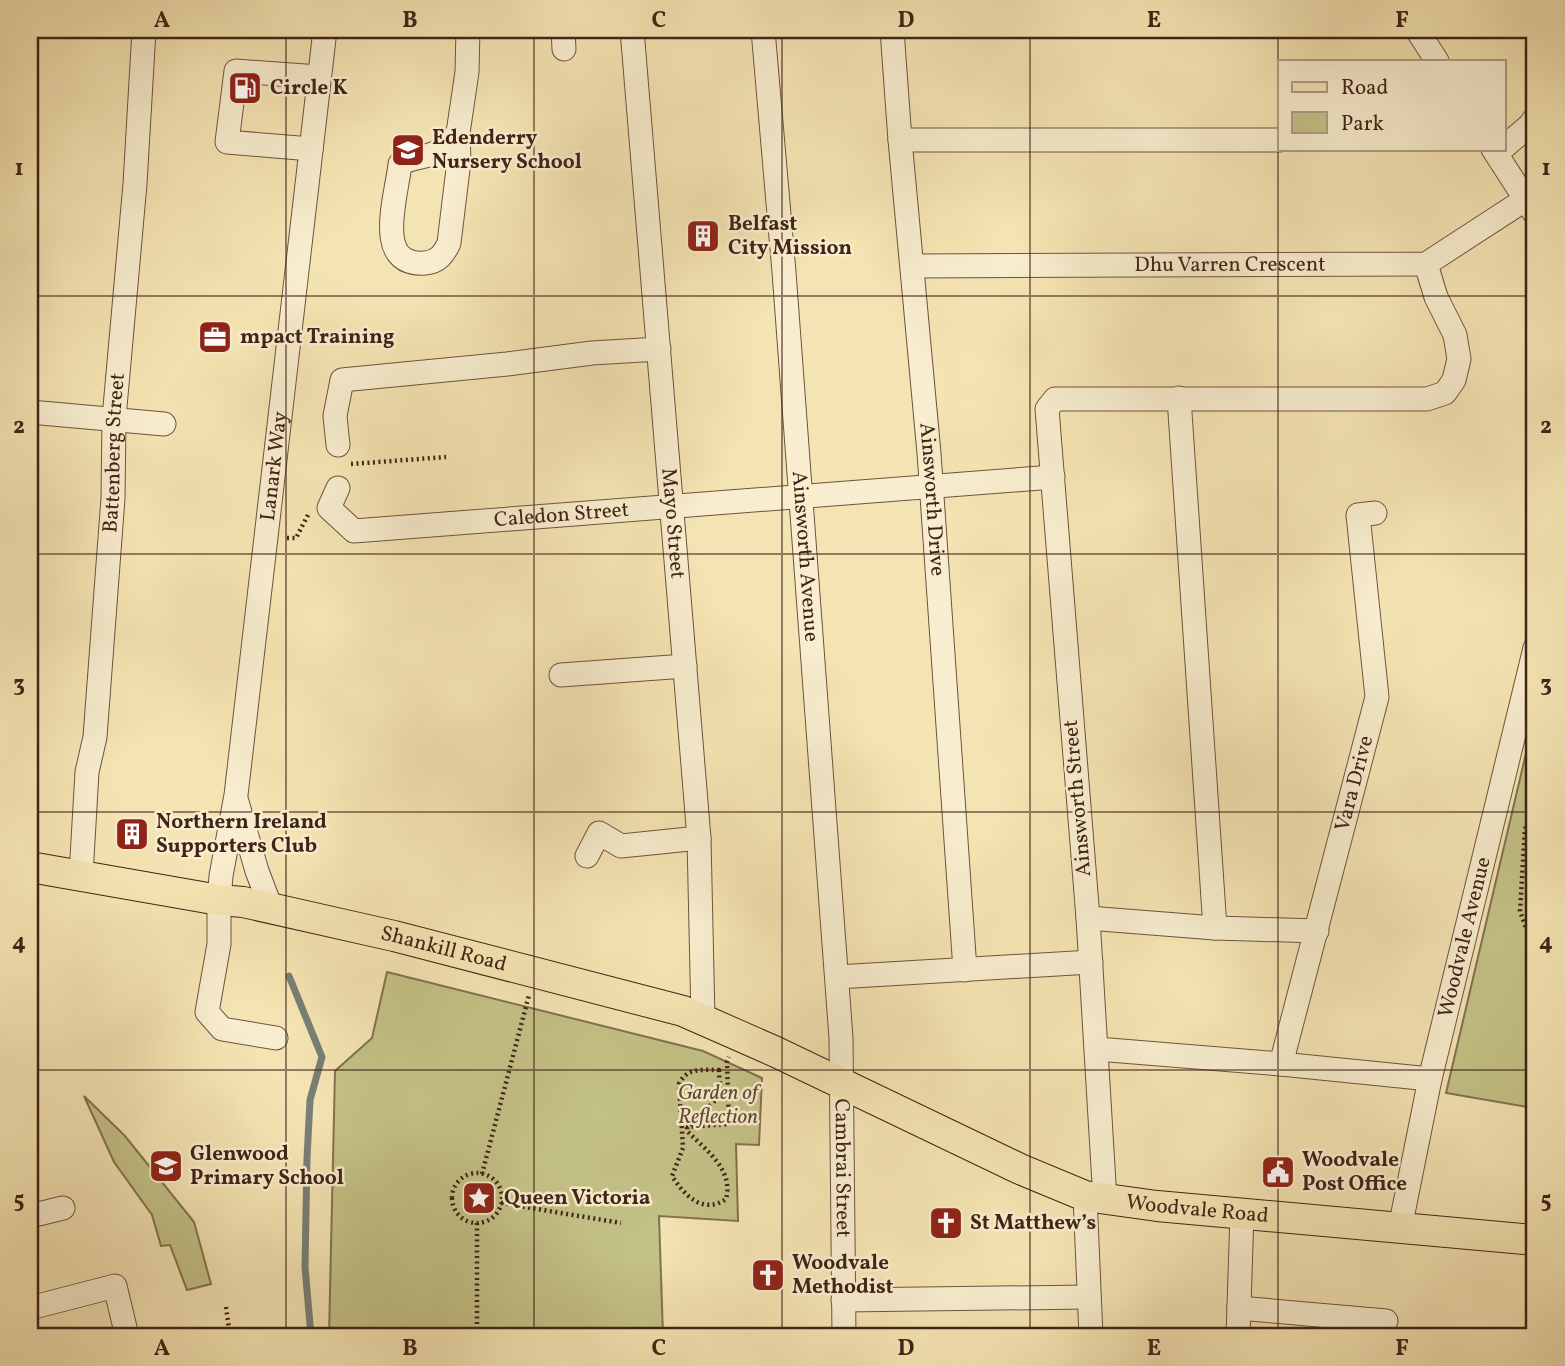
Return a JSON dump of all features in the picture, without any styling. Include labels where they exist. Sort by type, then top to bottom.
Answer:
[{"type":"main road","name":"Shankill Road","points":[[30,867],[271,908],[394,936],[683,1011],[841,1084]]},
{"type":"main road","name":"Woodvale Road","points":[[841,1084],[1020,1169],[1095,1198],[1535,1240]]},
{"type":"street","name":"Battenberg Street","points":[[82,875],[87,772],[96,737],[112,511],[114,418],[135,184],[144,30]]},
{"type":"street","name":"Lanark Way","points":[[276,1038],[222,1030],[206,1012],[219,944],[219,900],[236,795],[325,30]]},
{"type":"street","points":[[458,133],[434,153],[410,158],[400,164],[391,235],[397,255],[405,260],[430,262],[445,253],[450,241],[459,161],[458,133],[467,72],[468,30]]},
{"type":"street","name":"Mayo Street","points":[[632,30],[699,838],[703,1019]]},
{"type":"street","name":"Ainsworth Avenue","points":[[763,30],[837,977],[841,1084]]},
{"type":"street","name":"Ainsworth Drive","points":[[892,30],[931,487],[965,970]]},
{"type":"street","points":[[1417,30],[1436,60]]},
{"type":"street","points":[[311,149],[227,142],[236,71],[319,77]]},
{"type":"street","points":[[1506,144],[1535,118]]},
{"type":"street","points":[[900,140],[1278,140]]},
{"type":"street","points":[[1215,928],[1179,398],[1427,399],[1445,393],[1454,380],[1459,359],[1455,335],[1436,298],[1426,264],[1530,206],[1500,150]]},
{"type":"street","points":[[434,153],[459,161]]},
{"type":"street","name":"Dhu Varren Crescent","points":[[913,266],[1426,264]]},
{"type":"street","points":[[344,455],[326,415],[342,380],[592,353],[659,349]]},
{"type":"street","name":"Ainsworth Street","points":[[1091,1336],[1097,1049],[1048,409],[1055,399],[1179,398]]},
{"type":"street","points":[[30,412],[164,424]]},
{"type":"street","name":"Caledon Street","points":[[326,502],[354,531],[1053,477]]},
{"type":"street","name":"Vara Drive","points":[[1281,1064],[1377,697],[1358,514],[1375,513]]},
{"type":"street","name":"Woodvale Avenue","points":[[1400,1228],[1430,1079],[1535,648]]},
{"type":"street","points":[[561,675],[685,666]]},
{"type":"street","points":[[236,795],[257,871],[271,908]]},
{"type":"street","points":[[587,856],[599,833],[621,846],[699,838]]},
{"type":"street","points":[[1088,918],[1215,928],[1317,931]]},
{"type":"street","points":[[837,977],[1091,962]]},
{"type":"street","points":[[1097,1049],[1430,1079]]},
{"type":"street","name":"Cambrai Street","points":[[841,1084],[844,1336]]},
{"type":"street","points":[[30,1216],[63,1208]]},
{"type":"street","points":[[1238,1336],[1242,1214]]},
{"type":"street","points":[[30,1308],[115,1286],[127,1336]]},
{"type":"street","points":[[843,1300],[1090,1297]]},
{"type":"street","points":[[1239,1308],[1311,1326],[1386,1321]]},
{"type":"path","points":[[344,455],[446,457]]},
{"type":"path","points":[[291,538],[296,538],[326,502]]},
{"type":"path","points":[[1535,801],[1525,829],[1520,911],[1535,953]]},
{"type":"path","points":[[482,1174],[536,972]]},
{"type":"path","points":[[684,1127],[729,1124],[727,1062],[738,1035]]},
{"type":"path","points":[[684,1127],[718,1162],[726,1175],[729,1190],[726,1199],[721,1203],[709,1205],[693,1200],[682,1191],[672,1176],[683,1148],[684,1127],[679,1084],[683,1076],[692,1071],[719,1070],[720,1096],[684,1127]]},
{"type":"path","points":[[474,1173],[482,1174],[496,1183],[500,1190],[501,1203],[490,1220],[477,1223],[467,1221],[460,1216],[452,1202],[453,1194],[460,1180],[474,1173]]},
{"type":"path","points":[[501,1203],[621,1223]]},
{"type":"path","points":[[477,1223],[477,1336]]},
{"type":"path","points":[[226,1307],[230,1336]]},
{"type":"green space","points":[[1535,715],[1535,1218],[1527,1217],[1528,1107],[1446,1093]]},
{"type":"green space","name":"Garden of Reflection","points":[[387,972],[703,1051],[762,1078],[759,1145],[736,1144],[738,1221],[659,1216],[663,1336],[329,1336],[335,1071],[372,1038]]},
{"type":"green space","points":[[84,1096],[125,1136],[194,1222],[211,1284],[187,1290],[170,1245],[161,1246],[152,1215],[114,1162]]},
{"type":"waterway","points":[[289,976],[322,1057],[310,1100],[307,1158],[305,1267],[311,1336]]},
{"type":"place","name":"Circle K","points":[[245,88]]},
{"type":"place","name":"Edenderry Nursery School","points":[[408,150]]},
{"type":"place","name":"Belfast City Mission","points":[[703,236]]},
{"type":"place","name":"mpact Training","points":[[215,337]]},
{"type":"place","name":"Northern Ireland Supporters Club","points":[[132,834]]},
{"type":"place","name":"Glenwood Primary School","points":[[166,1166]]},
{"type":"place","name":"Woodvale Post Office","points":[[1278,1172]]},
{"type":"place","name":"Queen Victoria","points":[[479,1198]]},
{"type":"place","name":"St Matthew’s","points":[[946,1223]]},
{"type":"place","name":"Woodvale Methodist","points":[[768,1275]]}]
